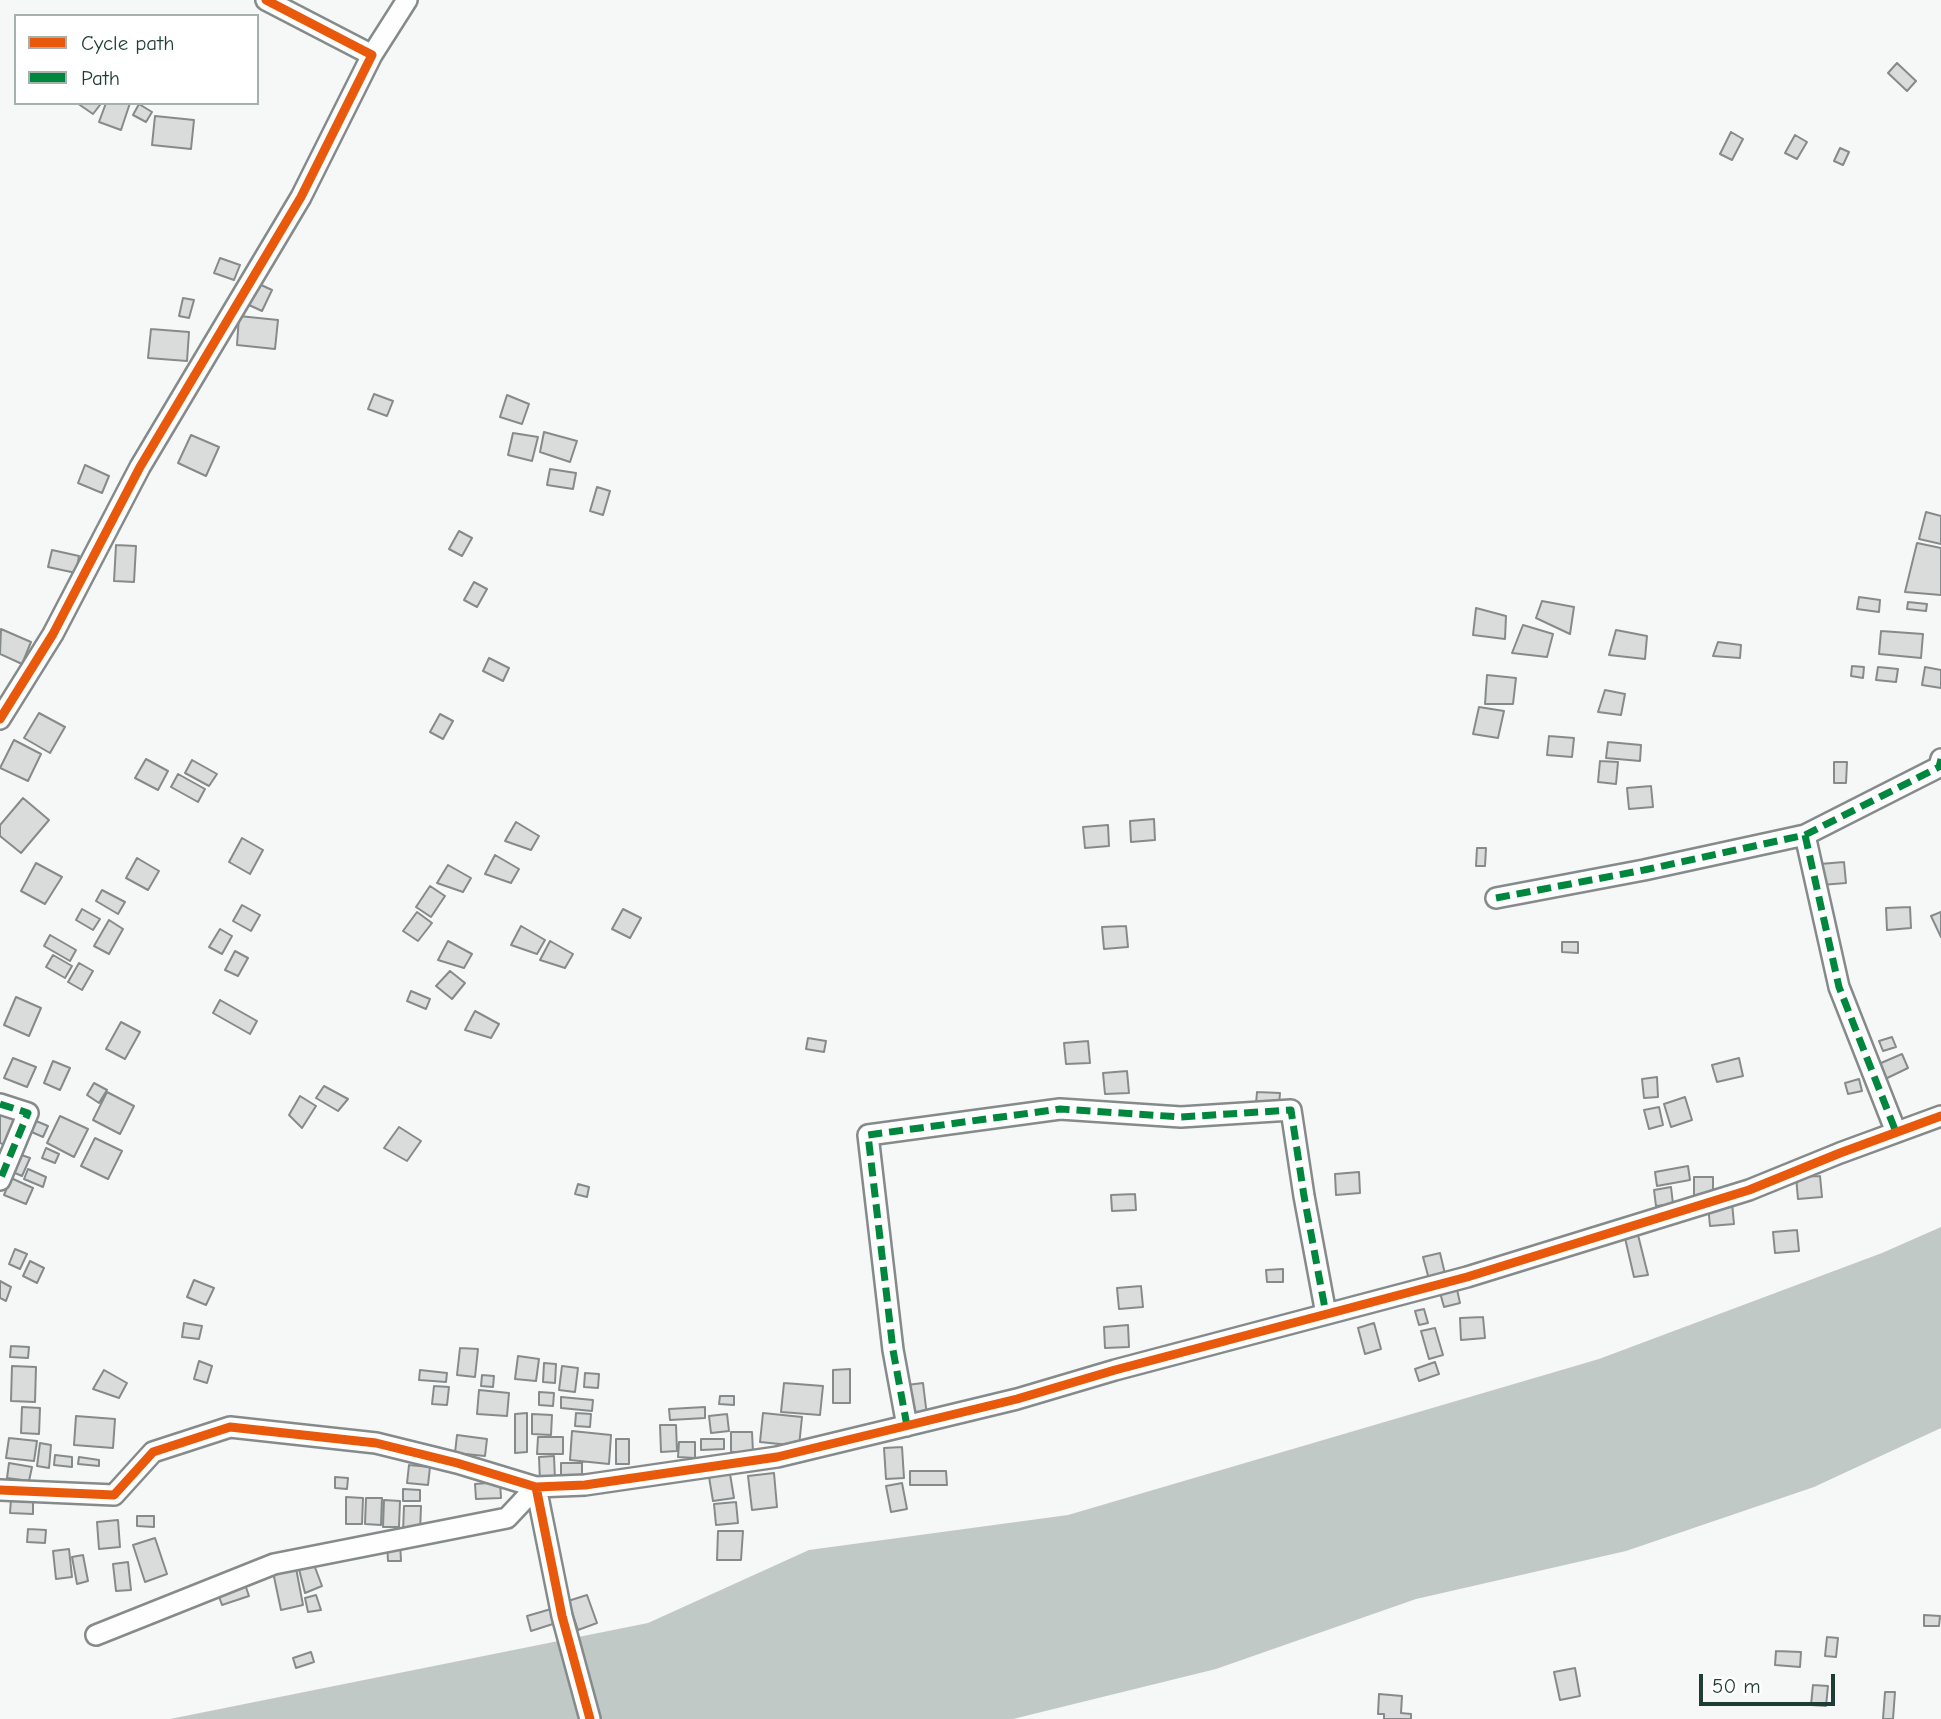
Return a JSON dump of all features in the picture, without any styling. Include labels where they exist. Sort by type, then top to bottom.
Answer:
[{"type":"street","points":[[266,0],[372,55]]},
{"type":"street","points":[[0,719],[53,634],[140,467],[301,197],[372,55],[407,0]]},
{"type":"street","points":[[1496,898],[1644,870],[1805,835],[1939,767],[1941,759]]},
{"type":"street","points":[[1805,835],[1839,986],[1896,1132]]},
{"type":"street","points":[[0,1104],[28,1113],[0,1180]]},
{"type":"street","points":[[907,1426],[893,1350],[868,1135],[1060,1109],[1181,1116],[1291,1110],[1326,1314]]},
{"type":"street","points":[[0,1490],[114,1495],[153,1452],[230,1427],[376,1443],[457,1463],[536,1487],[585,1485],[777,1457],[1017,1399],[1115,1370],[1467,1277],[1749,1190],[1941,1116]]},
{"type":"street","points":[[536,1487],[562,1616],[590,1719]]},
{"type":"street","points":[[96,1636],[274,1564],[507,1518],[536,1487]]},
{"type":"shaded area","points":[[1941,1227],[1941,1428],[1814,1487],[1626,1551],[1416,1599],[1216,1669],[1013,1719],[170,1719],[648,1623],[809,1550],[1068,1515],[1599,1359],[1882,1253]]},
{"type":"building","points":[[1897,63],[1916,81],[1907,91],[1888,73]]},
{"type":"building","points":[[80,105],[100,105],[93,114]]},
{"type":"building","points":[[105,105],[129,105],[121,130],[99,122]]},
{"type":"building","points":[[138,105],[152,112],[146,122],[133,115]]},
{"type":"building","points":[[155,116],[194,120],[191,149],[152,145]]},
{"type":"building","points":[[1731,132],[1743,139],[1732,160],[1720,154]]},
{"type":"building","points":[[1795,135],[1807,142],[1797,159],[1785,153]]},
{"type":"building","points":[[1840,148],[1849,152],[1843,165],[1834,161]]},
{"type":"building","points":[[220,258],[240,265],[234,280],[214,273]]},
{"type":"building","points":[[259,284],[272,290],[262,311],[249,305]]},
{"type":"building","points":[[183,298],[194,300],[189,318],[179,316]]},
{"type":"building","points":[[239,316],[278,320],[275,349],[237,345]]},
{"type":"building","points":[[151,329],[189,332],[187,361],[148,358]]},
{"type":"building","points":[[374,394],[393,401],[387,416],[368,409]]},
{"type":"building","points":[[507,395],[529,404],[522,424],[500,417]]},
{"type":"building","points":[[544,432],[577,441],[570,462],[540,452]]},
{"type":"building","points":[[513,433],[538,437],[532,461],[508,455]]},
{"type":"building","points":[[191,435],[219,447],[206,476],[178,463]]},
{"type":"building","points":[[85,465],[109,476],[102,493],[78,483]]},
{"type":"building","points":[[550,469],[576,473],[573,489],[547,485]]},
{"type":"building","points":[[597,487],[610,491],[603,515],[590,511]]},
{"type":"building","points":[[1926,512],[1941,516],[1941,544],[1919,539]]},
{"type":"building","points":[[459,531],[472,538],[462,556],[449,549]]},
{"type":"building","points":[[1917,543],[1941,548],[1941,595],[1905,592]]},
{"type":"building","points":[[116,545],[136,546],[134,582],[114,581]]},
{"type":"building","points":[[52,550],[79,556],[76,573],[48,567]]},
{"type":"building","points":[[474,582],[487,589],[477,607],[464,600]]},
{"type":"building","points":[[1859,597],[1880,600],[1879,612],[1857,609]]},
{"type":"building","points":[[1542,601],[1574,607],[1570,634],[1536,618]]},
{"type":"building","points":[[1908,602],[1927,604],[1926,611],[1907,609]]},
{"type":"building","points":[[1476,608],[1506,616],[1505,639],[1473,635]]},
{"type":"building","points":[[1523,625],[1553,634],[1547,657],[1512,653]]},
{"type":"building","points":[[1,629],[31,642],[22,664],[0,654]]},
{"type":"building","points":[[1616,630],[1647,636],[1645,659],[1609,655]]},
{"type":"building","points":[[1881,631],[1923,634],[1921,658],[1879,654]]},
{"type":"building","points":[[1718,642],[1741,645],[1740,658],[1713,656]]},
{"type":"building","points":[[489,658],[509,668],[503,681],[483,671]]},
{"type":"building","points":[[1852,666],[1864,667],[1863,678],[1851,676]]},
{"type":"building","points":[[1878,667],[1898,669],[1896,682],[1876,680]]},
{"type":"building","points":[[1925,667],[1941,670],[1941,688],[1922,685]]},
{"type":"building","points":[[1487,675],[1516,678],[1513,704],[1485,704]]},
{"type":"building","points":[[1605,690],[1625,694],[1621,715],[1598,712]]},
{"type":"building","points":[[1479,707],[1504,711],[1498,738],[1473,734]]},
{"type":"building","points":[[39,713],[65,727],[50,753],[24,738]]},
{"type":"building","points":[[440,714],[453,721],[443,739],[430,732]]},
{"type":"building","points":[[1549,736],[1574,738],[1572,757],[1547,755]]},
{"type":"building","points":[[14,740],[41,754],[28,781],[0,768]]},
{"type":"building","points":[[1608,742],[1641,745],[1640,761],[1606,758]]},
{"type":"building","points":[[146,759],[168,771],[158,790],[135,778]]},
{"type":"building","points":[[192,760],[217,774],[209,786],[185,773]]},
{"type":"building","points":[[1600,761],[1618,762],[1616,784],[1598,782]]},
{"type":"building","points":[[1834,762],[1847,762],[1846,783],[1834,783]]},
{"type":"building","points":[[178,774],[205,789],[198,802],[171,787]]},
{"type":"building","points":[[1651,786],[1653,807],[1629,809],[1627,788]]},
{"type":"building","points":[[23,798],[49,820],[21,853],[0,836],[0,825]]},
{"type":"building","points":[[1154,819],[1155,840],[1131,842],[1130,821]]},
{"type":"building","points":[[516,822],[539,836],[531,850],[505,841]]},
{"type":"building","points":[[1108,825],[1109,846],[1085,848],[1083,827]]},
{"type":"building","points":[[242,838],[263,850],[250,874],[229,862]]},
{"type":"building","points":[[1477,848],[1486,848],[1485,866],[1476,866]]},
{"type":"building","points":[[495,855],[519,869],[511,883],[485,874]]},
{"type":"building","points":[[137,858],[159,871],[148,890],[126,878]]},
{"type":"building","points":[[1844,862],[1846,883],[1821,885],[1820,864]]},
{"type":"building","points":[[36,863],[62,877],[45,904],[21,891]]},
{"type":"building","points":[[448,865],[471,878],[463,892],[437,883]]},
{"type":"building","points":[[430,886],[445,896],[431,917],[416,907]]},
{"type":"building","points":[[102,890],[125,902],[118,914],[96,901]]},
{"type":"building","points":[[242,905],[260,915],[251,931],[233,921]]},
{"type":"building","points":[[1910,907],[1911,928],[1887,930],[1886,908]]},
{"type":"building","points":[[82,909],[100,919],[93,930],[76,920]]},
{"type":"building","points":[[623,909],[641,918],[630,938],[612,929]]},
{"type":"building","points":[[417,912],[432,923],[418,941],[403,931]]},
{"type":"building","points":[[1941,912],[1941,937],[1931,916]]},
{"type":"building","points":[[109,920],[123,929],[109,954],[94,946]]},
{"type":"building","points":[[521,926],[545,940],[537,954],[511,945]]},
{"type":"building","points":[[1126,926],[1128,947],[1104,949],[1102,927]]},
{"type":"building","points":[[220,929],[232,936],[222,954],[209,947]]},
{"type":"building","points":[[50,935],[76,950],[70,961],[44,946]]},
{"type":"building","points":[[448,941],[472,954],[464,968],[438,960]]},
{"type":"building","points":[[550,941],[573,954],[565,968],[540,960]]},
{"type":"building","points":[[1562,942],[1578,942],[1578,953],[1562,952]]},
{"type":"building","points":[[235,951],[248,958],[238,976],[225,970]]},
{"type":"building","points":[[53,955],[72,966],[65,978],[46,967]]},
{"type":"building","points":[[79,963],[93,971],[82,990],[68,982]]},
{"type":"building","points":[[450,971],[465,983],[452,999],[436,986]]},
{"type":"building","points":[[411,991],[430,999],[426,1009],[407,1001]]},
{"type":"building","points":[[16,997],[41,1008],[29,1036],[4,1025]]},
{"type":"building","points":[[220,1000],[257,1021],[250,1034],[213,1013]]},
{"type":"building","points":[[475,1011],[499,1024],[491,1038],[465,1030]]},
{"type":"building","points":[[121,1022],[140,1032],[125,1059],[106,1049]]},
{"type":"building","points":[[1892,1037],[1896,1047],[1883,1051],[1879,1041]]},
{"type":"building","points":[[808,1038],[826,1041],[824,1052],[806,1049]]},
{"type":"building","points":[[1088,1041],[1090,1063],[1066,1064],[1064,1043]]},
{"type":"building","points":[[1902,1054],[1908,1068],[1881,1081],[1874,1066]]},
{"type":"building","points":[[13,1058],[36,1067],[27,1087],[4,1078]]},
{"type":"building","points":[[1739,1058],[1743,1076],[1717,1082],[1712,1065]]},
{"type":"building","points":[[53,1061],[70,1068],[60,1090],[44,1083]]},
{"type":"building","points":[[1127,1071],[1129,1093],[1105,1094],[1103,1073]]},
{"type":"building","points":[[1657,1077],[1658,1097],[1644,1098],[1642,1079]]},
{"type":"building","points":[[1859,1079],[1862,1091],[1848,1094],[1845,1083]]},
{"type":"building","points":[[94,1083],[107,1090],[99,1103],[87,1095]]},
{"type":"building","points":[[324,1086],[348,1099],[338,1111],[316,1098]]},
{"type":"building","points":[[107,1092],[134,1106],[120,1134],[93,1120]]},
{"type":"building","points":[[1257,1092],[1280,1093],[1279,1105],[1256,1104]]},
{"type":"building","points":[[300,1096],[316,1106],[302,1128],[289,1115]]},
{"type":"building","points":[[1685,1097],[1692,1120],[1671,1127],[1664,1104]]},
{"type":"building","points":[[1659,1107],[1663,1125],[1649,1129],[1644,1110]]},
{"type":"building","points":[[0,1113],[16,1119],[5,1145],[0,1143]]},
{"type":"building","points":[[60,1116],[88,1129],[74,1157],[47,1143]]},
{"type":"building","points":[[29,1118],[48,1126],[43,1137],[25,1129]]},
{"type":"building","points":[[399,1127],[421,1141],[407,1161],[384,1148]]},
{"type":"building","points":[[95,1138],[122,1151],[108,1179],[81,1166]]},
{"type":"building","points":[[46,1148],[59,1154],[55,1163],[42,1158]]},
{"type":"building","points":[[16,1153],[30,1158],[22,1176],[8,1170]]},
{"type":"building","points":[[1688,1166],[1690,1180],[1657,1186],[1655,1172]]},
{"type":"building","points":[[28,1169],[46,1177],[43,1187],[24,1179]]},
{"type":"building","points":[[1359,1172],[1360,1193],[1336,1195],[1335,1174]]},
{"type":"building","points":[[1820,1176],[1822,1197],[1798,1199],[1796,1177]]},
{"type":"building","points":[[1694,1177],[1713,1177],[1713,1197],[1694,1197]]},
{"type":"building","points":[[11,1178],[33,1188],[26,1204],[4,1195]]},
{"type":"building","points":[[578,1184],[589,1187],[587,1197],[575,1194]]},
{"type":"building","points":[[1671,1187],[1673,1204],[1656,1206],[1654,1190]]},
{"type":"building","points":[[1135,1194],[1136,1210],[1112,1211],[1111,1195]]},
{"type":"building","points":[[1732,1203],[1734,1224],[1710,1226],[1708,1205]]},
{"type":"building","points":[[1797,1230],[1799,1251],[1775,1253],[1773,1232]]},
{"type":"building","points":[[1638,1235],[1648,1275],[1634,1277],[1625,1238]]},
{"type":"building","points":[[15,1249],[27,1254],[20,1269],[9,1264]]},
{"type":"building","points":[[1440,1253],[1446,1278],[1430,1283],[1423,1257]]},
{"type":"building","points":[[30,1261],[44,1268],[37,1283],[23,1276]]},
{"type":"building","points":[[1283,1269],[1283,1282],[1267,1282],[1266,1270]]},
{"type":"building","points":[[194,1280],[214,1288],[206,1305],[187,1297]]},
{"type":"building","points":[[0,1281],[11,1287],[6,1301],[0,1298]]},
{"type":"building","points":[[1456,1285],[1460,1303],[1444,1307],[1439,1289]]},
{"type":"building","points":[[1141,1286],[1143,1307],[1119,1309],[1117,1288]]},
{"type":"building","points":[[1424,1309],[1428,1323],[1419,1325],[1415,1311]]},
{"type":"building","points":[[1483,1317],[1485,1338],[1461,1340],[1460,1318]]},
{"type":"building","points":[[184,1323],[202,1326],[199,1339],[182,1337]]},
{"type":"building","points":[[1374,1323],[1381,1349],[1365,1354],[1358,1328]]},
{"type":"building","points":[[1128,1325],[1129,1347],[1105,1348],[1104,1327]]},
{"type":"building","points":[[1435,1328],[1443,1355],[1429,1359],[1421,1331]]},
{"type":"building","points":[[11,1346],[29,1347],[28,1358],[10,1357]]},
{"type":"building","points":[[460,1348],[478,1349],[475,1377],[457,1375]]},
{"type":"building","points":[[518,1356],[539,1359],[536,1381],[515,1379]]},
{"type":"building","points":[[199,1361],[212,1366],[207,1383],[194,1379]]},
{"type":"building","points":[[1435,1362],[1439,1374],[1419,1381],[1415,1369]]},
{"type":"building","points":[[544,1363],[556,1364],[555,1383],[543,1382]]},
{"type":"building","points":[[12,1366],[36,1367],[35,1402],[11,1401]]},
{"type":"building","points":[[562,1366],[578,1368],[575,1392],[559,1390]]},
{"type":"building","points":[[850,1369],[850,1403],[833,1403],[833,1370]]},
{"type":"building","points":[[104,1370],[127,1383],[119,1398],[93,1389]]},
{"type":"building","points":[[420,1370],[447,1373],[446,1382],[419,1380]]},
{"type":"building","points":[[585,1373],[599,1374],[598,1388],[584,1387]]},
{"type":"building","points":[[482,1375],[494,1376],[493,1387],[481,1386]]},
{"type":"building","points":[[784,1383],[823,1386],[820,1415],[781,1412]]},
{"type":"building","points":[[923,1383],[927,1416],[911,1418],[907,1385]]},
{"type":"building","points":[[434,1386],[449,1387],[447,1405],[432,1404]]},
{"type":"building","points":[[479,1390],[509,1393],[507,1416],[477,1414]]},
{"type":"building","points":[[539,1392],[554,1393],[553,1406],[539,1405]]},
{"type":"building","points":[[720,1396],[734,1396],[734,1405],[719,1404]]},
{"type":"building","points":[[561,1397],[593,1400],[592,1411],[561,1408]]},
{"type":"building","points":[[22,1407],[40,1408],[39,1434],[21,1433]]},
{"type":"building","points":[[705,1407],[705,1418],[670,1420],[669,1409]]},
{"type":"building","points":[[527,1413],[527,1452],[515,1453],[515,1414]]},
{"type":"building","points":[[576,1413],[591,1414],[590,1427],[575,1426]]},
{"type":"building","points":[[763,1413],[802,1417],[799,1446],[760,1442]]},
{"type":"building","points":[[532,1414],[552,1415],[551,1435],[532,1434]]},
{"type":"building","points":[[727,1414],[729,1431],[711,1433],[709,1416]]},
{"type":"building","points":[[76,1416],[115,1419],[113,1448],[74,1445]]},
{"type":"building","points":[[660,1425],[676,1425],[677,1451],[661,1452]]},
{"type":"building","points":[[572,1431],[611,1435],[609,1464],[570,1460]]},
{"type":"building","points":[[731,1432],[752,1432],[753,1452],[731,1452]]},
{"type":"building","points":[[457,1435],[487,1439],[485,1456],[455,1453]]},
{"type":"building","points":[[538,1437],[563,1437],[563,1454],[537,1454]]},
{"type":"building","points":[[9,1438],[37,1441],[34,1461],[6,1458]]},
{"type":"building","points":[[616,1439],[629,1439],[629,1464],[616,1464]]},
{"type":"building","points":[[701,1439],[724,1439],[724,1449],[701,1450]]},
{"type":"building","points":[[679,1442],[695,1442],[695,1458],[678,1457]]},
{"type":"building","points":[[40,1443],[51,1445],[49,1468],[37,1466]]},
{"type":"building","points":[[902,1447],[904,1478],[886,1479],[884,1448]]},
{"type":"building","points":[[55,1455],[72,1457],[72,1467],[54,1465]]},
{"type":"building","points":[[554,1456],[555,1480],[540,1482],[539,1457]]},
{"type":"building","points":[[79,1457],[99,1460],[99,1466],[78,1464]]},
{"type":"building","points":[[9,1463],[32,1467],[29,1481],[7,1478]]},
{"type":"building","points":[[561,1463],[582,1463],[582,1483],[561,1483]]},
{"type":"building","points":[[409,1465],[430,1467],[428,1485],[407,1483]]},
{"type":"building","points":[[910,1471],[946,1471],[947,1485],[910,1485]]},
{"type":"building","points":[[774,1473],[777,1507],[752,1510],[748,1476]]},
{"type":"building","points":[[730,1474],[734,1498],[713,1501],[709,1477]]},
{"type":"building","points":[[335,1477],[348,1478],[347,1489],[335,1488]]},
{"type":"building","points":[[500,1482],[501,1498],[476,1499],[475,1484]]},
{"type":"building","points":[[902,1483],[907,1509],[891,1512],[886,1486]]},
{"type":"building","points":[[403,1489],[420,1490],[420,1501],[403,1501]]},
{"type":"building","points":[[346,1497],[363,1498],[362,1524],[346,1524]]},
{"type":"building","points":[[366,1498],[382,1498],[381,1525],[365,1524]]},
{"type":"building","points":[[11,1499],[33,1500],[33,1514],[10,1513]]},
{"type":"building","points":[[384,1500],[400,1501],[399,1527],[383,1527]]},
{"type":"building","points":[[736,1502],[738,1523],[716,1525],[714,1504]]},
{"type":"building","points":[[404,1506],[421,1506],[420,1533],[403,1532]]},
{"type":"building","points":[[137,1516],[154,1516],[154,1527],[137,1526]]},
{"type":"building","points":[[118,1520],[120,1547],[99,1549],[97,1522]]},
{"type":"building","points":[[28,1529],[46,1530],[45,1543],[27,1542]]},
{"type":"building","points":[[718,1531],[743,1531],[741,1560],[717,1560]]},
{"type":"building","points":[[155,1538],[167,1574],[145,1582],[133,1545]]},
{"type":"building","points":[[400,1541],[401,1561],[388,1561],[387,1542]]},
{"type":"building","points":[[69,1549],[72,1577],[56,1579],[53,1551]]},
{"type":"building","points":[[83,1555],[88,1581],[77,1584],[72,1557]]},
{"type":"building","points":[[128,1562],[131,1590],[116,1591],[113,1564]]},
{"type":"building","points":[[313,1562],[322,1586],[305,1593],[299,1569]]},
{"type":"building","points":[[296,1568],[303,1605],[281,1610],[273,1572]]},
{"type":"building","points":[[240,1570],[249,1596],[222,1605],[213,1580]]},
{"type":"building","points":[[316,1595],[321,1610],[308,1612],[305,1598]]},
{"type":"building","points":[[587,1595],[597,1623],[578,1630],[568,1601]]},
{"type":"building","points":[[551,1609],[556,1623],[531,1631],[527,1616]]},
{"type":"building","points":[[1924,1615],[1940,1616],[1939,1626],[1924,1626]]},
{"type":"building","points":[[1827,1637],[1838,1638],[1836,1657],[1825,1656]]},
{"type":"building","points":[[1776,1651],[1801,1652],[1800,1667],[1775,1665]]},
{"type":"building","points":[[311,1652],[314,1662],[296,1668],[293,1658]]},
{"type":"building","points":[[1575,1668],[1580,1696],[1560,1700],[1554,1672]]},
{"type":"building","points":[[1813,1685],[1828,1686],[1826,1706],[1811,1705]]},
{"type":"building","points":[[1885,1692],[1895,1692],[1893,1719],[1883,1719]]},
{"type":"building","points":[[1379,1694],[1402,1696],[1401,1713],[1411,1714],[1411,1719],[1384,1719],[1384,1714],[1378,1714]]},
{"type":"marked path","points":[[1496,898],[1644,870],[1805,835],[1939,767],[1941,759]]},
{"type":"marked path","points":[[1805,835],[1839,987],[1896,1132]]},
{"type":"marked path","points":[[0,1104],[28,1113],[0,1180]]},
{"type":"marked path","points":[[907,1426],[893,1350],[868,1135],[1060,1109],[1181,1117],[1291,1110],[1326,1314]]},
{"type":"cycle path","points":[[0,719],[53,634],[140,467],[301,197],[372,55],[266,0]]},
{"type":"cycle path","points":[[0,1490],[114,1495],[153,1452],[230,1427],[376,1443],[457,1463],[536,1487],[585,1485],[777,1457],[1017,1399],[1115,1370],[1467,1277],[1749,1190],[1941,1116]]},
{"type":"cycle path","points":[[536,1487],[562,1616],[590,1719]]}]
